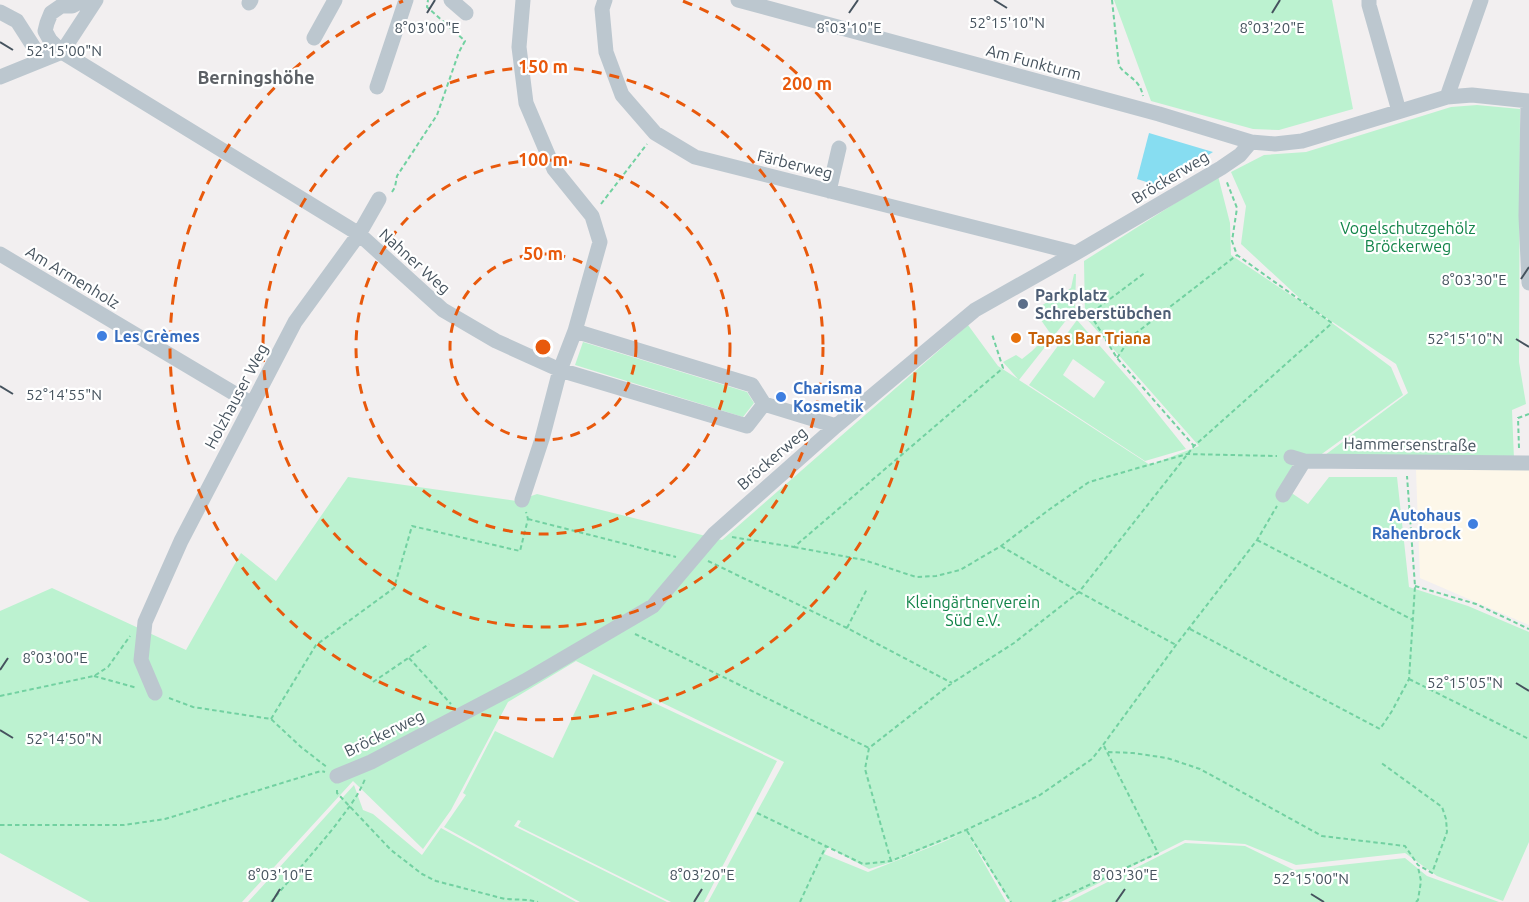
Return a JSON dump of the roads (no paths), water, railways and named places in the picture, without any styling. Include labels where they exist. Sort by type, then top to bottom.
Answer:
[{"type":"street","points":[[62,52],[45,31],[51,13],[61,6],[72,6],[84,0]]},
{"type":"street","points":[[0,77],[62,52],[96,0]]},
{"type":"street","points":[[314,38],[335,0]]},
{"type":"street","points":[[377,87],[406,0]]},
{"type":"street","points":[[452,0],[466,13]]},
{"type":"street","points":[[522,0],[519,47],[526,103],[554,169],[592,216],[600,242],[576,330],[560,370],[542,439],[522,500]]},
{"type":"street","name":"Färberweg","points":[[605,0],[603,9],[606,52],[622,95],[655,133],[695,157],[1076,253]]},
{"type":"street","name":"Am Funkturm","points":[[738,0],[1251,142]]},
{"type":"street","points":[[1369,0],[1400,111]]},
{"type":"street","points":[[1447,97],[1481,0]]},
{"type":"street","points":[[0,12],[17,21],[42,60]]},
{"type":"street","name":"Nahner Weg","points":[[62,52],[359,234],[444,310],[496,341],[560,370],[747,426],[764,404]]},
{"type":"street","points":[[1251,142],[1275,144],[1302,141],[1447,97],[1472,95],[1528,101],[1526,216],[1529,283]]},
{"type":"street","name":"Bröckerweg","points":[[337,776],[371,762],[525,681],[653,606],[714,534],[836,426],[975,309],[1221,168],[1240,155],[1251,142]]},
{"type":"street","points":[[829,191],[839,148]]},
{"type":"street","name":"Holzhauser Weg","points":[[155,693],[141,660],[145,622],[181,541],[295,322],[359,234],[379,199]]},
{"type":"street","name":"Am Armenholz","points":[[0,254],[252,405]]},
{"type":"street","points":[[576,330],[752,385],[764,404],[836,426]]},
{"type":"street","name":"Hammersenstraße","points":[[1283,495],[1298,459],[1525,463]]},
{"type":"water","points":[[1149,133],[1213,152],[1159,186],[1137,179]]},
{"type":"place","name":"Parkplatz Schreberstübchen","points":[[1023,304]]},
{"type":"place","name":"Les Crèmes","points":[[102,336]]},
{"type":"place","name":"Tapas Bar Triana","points":[[1016,338]]},
{"type":"place","name":"Charisma Kosmetik","points":[[781,397]]},
{"type":"place","name":"Autohaus Rahenbrock","points":[[1473,524]]},
{"type":"district","name":"Berningshöhe","points":[[256,78]]},
{"type":"park label","name":"Vogelschutzgehölz Bröckerweg","points":[[1408,237]]},
{"type":"park label","name":"Kleingärtnerverein Süd e.V.","points":[[973,611]]}]
